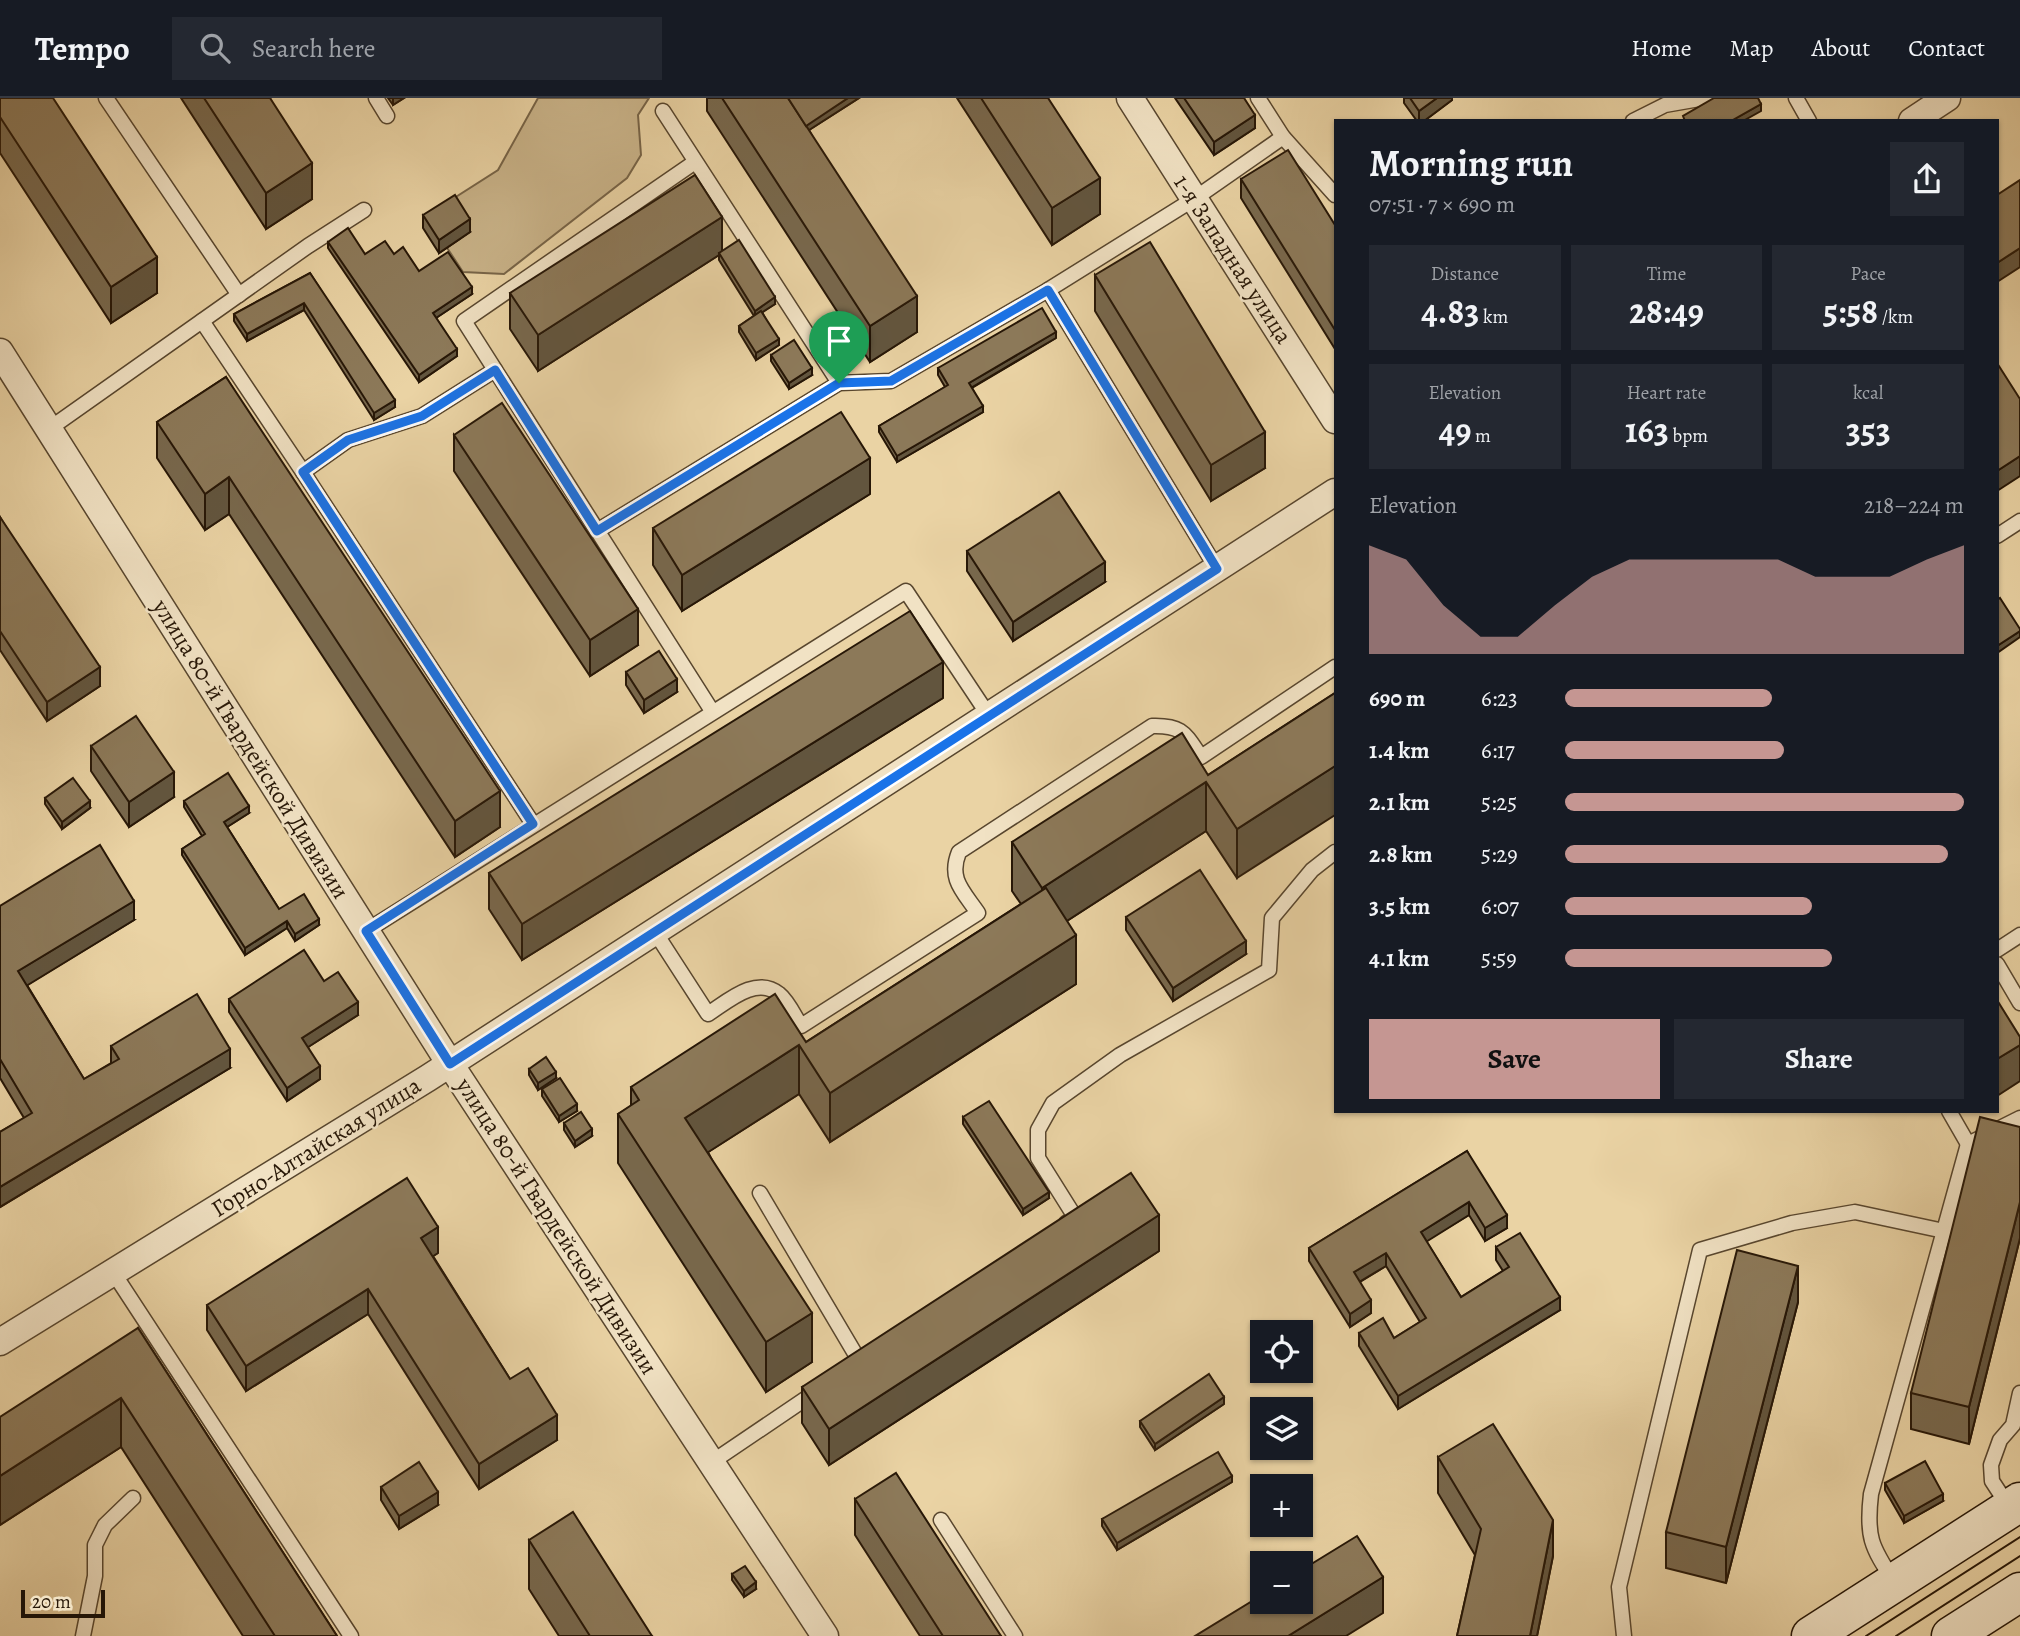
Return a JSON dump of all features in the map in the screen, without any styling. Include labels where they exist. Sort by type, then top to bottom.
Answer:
[{"type":"main road","points":[[1811,1636],[2015,1505]]},
{"type":"main road","points":[[1951,1636],[2020,1592]]},
{"type":"street","name":"1-я Западная улица","points":[[1130,98],[1334,418]]},
{"type":"street","points":[[1915,119],[1947,98]]},
{"type":"street","name":"улица 80-й Гвардейской Дивизии","points":[[0,352],[450,1064],[825,1636]]},
{"type":"street","name":"Горно-Алтайская улица","points":[[0,1342],[450,1064],[1334,493]]},
{"type":"lane","points":[[106,98],[239,295]]},
{"type":"lane","points":[[376,98],[387,116]]},
{"type":"lane","points":[[1258,98],[1283,137],[1334,194]]},
{"type":"lane","points":[[1637,119],[1665,105],[1705,98]]},
{"type":"lane","points":[[1796,98],[1809,119]]},
{"type":"lane","points":[[663,111],[839,383]]},
{"type":"lane","points":[[597,531],[839,383],[891,381],[1048,290],[1194,199],[1283,137]]},
{"type":"lane","points":[[695,162],[464,321],[712,711]]},
{"type":"lane","points":[[48,429],[364,210]]},
{"type":"lane","points":[[1048,290],[1217,569]]},
{"type":"lane","points":[[202,321],[533,824]]},
{"type":"lane","points":[[303,472],[348,440],[422,416],[495,370]]},
{"type":"lane","points":[[1999,535],[2020,521]]},
{"type":"lane","points":[[366,931],[906,591],[989,716]]},
{"type":"lane","points":[[655,932],[708,1014],[746,990],[760,987],[779,993],[801,1026],[978,913],[956,881],[953,865],[959,852],[1152,726],[1171,725],[1184,732],[1200,757],[1334,668]]},
{"type":"lane","points":[[1053,1233],[1075,1217],[1038,1158],[1038,1130],[1053,1103],[1120,1055],[1269,970],[1272,918],[1312,870],[1334,853]]},
{"type":"lane","points":[[1999,949],[2020,935]]},
{"type":"lane","points":[[1999,967],[2020,1003]]},
{"type":"lane","points":[[1895,1582],[1875,1553],[1867,1526],[1871,1494],[1968,1144],[1950,1113]]},
{"type":"lane","points":[[1968,1144],[2020,1118]]},
{"type":"lane","points":[[760,1193],[860,1361]]},
{"type":"lane","points":[[1624,1636],[1619,1587],[1700,1250],[1792,1223],[1855,1212],[1944,1231]]},
{"type":"lane","points":[[113,1272],[151,1341],[351,1636]]},
{"type":"lane","points":[[712,1462],[828,1383]]},
{"type":"lane","points":[[2015,1505],[1992,1481],[1991,1465],[2000,1440],[2013,1425],[2020,1393]]},
{"type":"lane","points":[[83,1636],[95,1576],[95,1545],[106,1525],[133,1498]]},
{"type":"lane","points":[[941,1520],[1015,1636]]},
{"type":"shaded area","points":[[538,98],[649,98],[638,115],[641,155],[627,178],[504,274],[463,272],[426,216],[498,170]]},
{"type":"building","points":[[0,98],[53,98],[157,257],[111,287],[0,117]]},
{"type":"building","points":[[204,98],[270,98],[312,163],[266,193]]},
{"type":"building","points":[[722,98],[788,98],[917,296],[870,326]]},
{"type":"building","points":[[788,98],[848,98],[806,126]]},
{"type":"building","points":[[981,98],[1048,98],[1100,178],[1052,208]]},
{"type":"building","points":[[1184,98],[1244,98],[1255,115],[1214,142]]},
{"type":"building","points":[[1410,98],[1437,98],[1419,111]]},
{"type":"building","points":[[1714,98],[1758,98],[1761,104],[1735,119],[1684,119],[1683,116]]},
{"type":"building","points":[[1288,150],[1334,223],[1334,328],[1241,179]]},
{"type":"building","points":[[695,175],[722,217],[538,335],[510,293]]},
{"type":"building","points":[[2020,180],[2020,248],[1999,262],[1999,194]]},
{"type":"building","points":[[455,195],[470,219],[439,240],[423,215]]},
{"type":"building","points":[[348,228],[365,254],[385,241],[394,254],[403,247],[419,271],[448,252],[472,287],[433,313],[457,349],[419,375],[328,242]]},
{"type":"building","points":[[739,240],[775,297],[755,311],[719,253]]},
{"type":"building","points":[[1150,242],[1265,432],[1211,465],[1095,275]]},
{"type":"building","points":[[310,273],[395,400],[374,413],[304,303],[247,334],[234,314]]},
{"type":"building","points":[[1042,308],[1056,332],[969,383],[983,406],[897,456],[879,426],[948,385],[938,368]]},
{"type":"building","points":[[761,311],[779,339],[756,353],[739,326]]},
{"type":"building","points":[[794,340],[812,368],[789,383],[771,355]]},
{"type":"building","points":[[1999,366],[2020,399],[2020,456],[1999,470]]},
{"type":"building","points":[[226,377],[500,791],[455,821],[229,477],[205,494],[157,422]]},
{"type":"building","points":[[502,403],[638,609],[590,640],[454,435]]},
{"type":"building","points":[[841,412],[870,458],[682,575],[653,528]]},
{"type":"building","points":[[1059,492],[1105,562],[1013,622],[967,551]]},
{"type":"building","points":[[0,517],[100,667],[47,702],[0,631]]},
{"type":"building","points":[[1999,599],[2020,631],[1999,645]]},
{"type":"building","points":[[910,611],[943,662],[522,924],[489,873]]},
{"type":"building","points":[[659,651],[677,679],[644,700],[626,672]]},
{"type":"building","points":[[1334,694],[1334,767],[1237,829],[1206,782],[1042,888],[1012,842],[1182,733],[1208,775]]},
{"type":"building","points":[[136,716],[174,772],[129,802],[91,746]]},
{"type":"building","points":[[228,773],[249,806],[224,822],[279,909],[304,894],[319,919],[295,934],[287,921],[245,948],[182,849],[205,834],[184,801]]},
{"type":"building","points":[[73,778],[90,801],[62,822],[45,798]]},
{"type":"building","points":[[100,845],[134,901],[18,971],[84,1079],[119,1059],[111,1046],[197,994],[230,1049],[0,1187],[0,1132],[32,1113],[0,1059],[0,906]]},
{"type":"building","points":[[1200,870],[1246,941],[1173,988],[1126,917]]},
{"type":"building","points":[[1046,888],[1076,935],[830,1093],[799,1045],[685,1118],[812,1313],[766,1342],[618,1114],[639,1100],[631,1087],[775,994],[806,1042]]},
{"type":"building","points":[[304,950],[324,981],[338,972],[358,1002],[302,1038],[320,1066],[287,1088],[229,999]]},
{"type":"building","points":[[1999,1003],[2020,1037],[2020,1045],[1999,1058]]},
{"type":"building","points":[[546,1057],[556,1072],[538,1083],[529,1069]]},
{"type":"building","points":[[560,1078],[577,1104],[559,1116],[542,1089]]},
{"type":"building","points":[[989,1101],[1049,1192],[1023,1209],[963,1117]]},
{"type":"building","points":[[581,1112],[592,1129],[575,1141],[564,1123]]},
{"type":"building","points":[[1980,1117],[2020,1127],[2020,1202],[1969,1407],[1911,1393]]},
{"type":"building","points":[[1467,1151],[1507,1215],[1485,1228],[1469,1202],[1421,1232],[1461,1297],[1509,1267],[1496,1247],[1520,1233],[1560,1297],[1398,1396],[1359,1333],[1383,1318],[1394,1338],[1426,1318],[1386,1253],[1354,1272],[1371,1300],[1350,1314],[1309,1248]]},
{"type":"building","points":[[1131,1173],[1159,1215],[829,1429],[802,1387]]},
{"type":"building","points":[[407,1178],[438,1227],[421,1238],[510,1379],[528,1368],[557,1415],[479,1464],[368,1289],[246,1366],[207,1305]]},
{"type":"building","points":[[1737,1250],[1798,1266],[1726,1547],[1666,1532]]},
{"type":"building","points":[[138,1328],[337,1636],[275,1636],[121,1398],[0,1476],[0,1417]]},
{"type":"building","points":[[1209,1374],[1224,1397],[1155,1444],[1140,1421]]},
{"type":"building","points":[[1493,1424],[1553,1520],[1530,1636],[1457,1636],[1481,1529],[1438,1457]]},
{"type":"building","points":[[1218,1452],[1232,1476],[1117,1543],[1102,1519]]},
{"type":"building","points":[[1925,1461],[1943,1494],[1904,1516],[1885,1483]]},
{"type":"building","points":[[419,1462],[438,1492],[399,1516],[381,1487]]},
{"type":"building","points":[[896,1473],[1001,1636],[943,1636],[855,1499]]},
{"type":"building","points":[[573,1512],[652,1636],[590,1636],[529,1540]]},
{"type":"building","points":[[1357,1536],[1383,1577],[1288,1636],[1195,1636],[1250,1602],[1250,1614],[1313,1614],[1313,1563]]},
{"type":"building","points":[[745,1566],[756,1582],[744,1591],[732,1574]]},
{"type":"tram line","points":[[1866,1636],[2020,1537]]},
{"type":"tram line","points":[[1896,1636],[2020,1556]]},
{"type":"route","points":[[1048,290],[1217,569],[450,1064],[366,931],[533,824],[303,472],[348,440],[422,416],[495,370],[597,531],[839,383],[891,381],[1048,290]]}]
